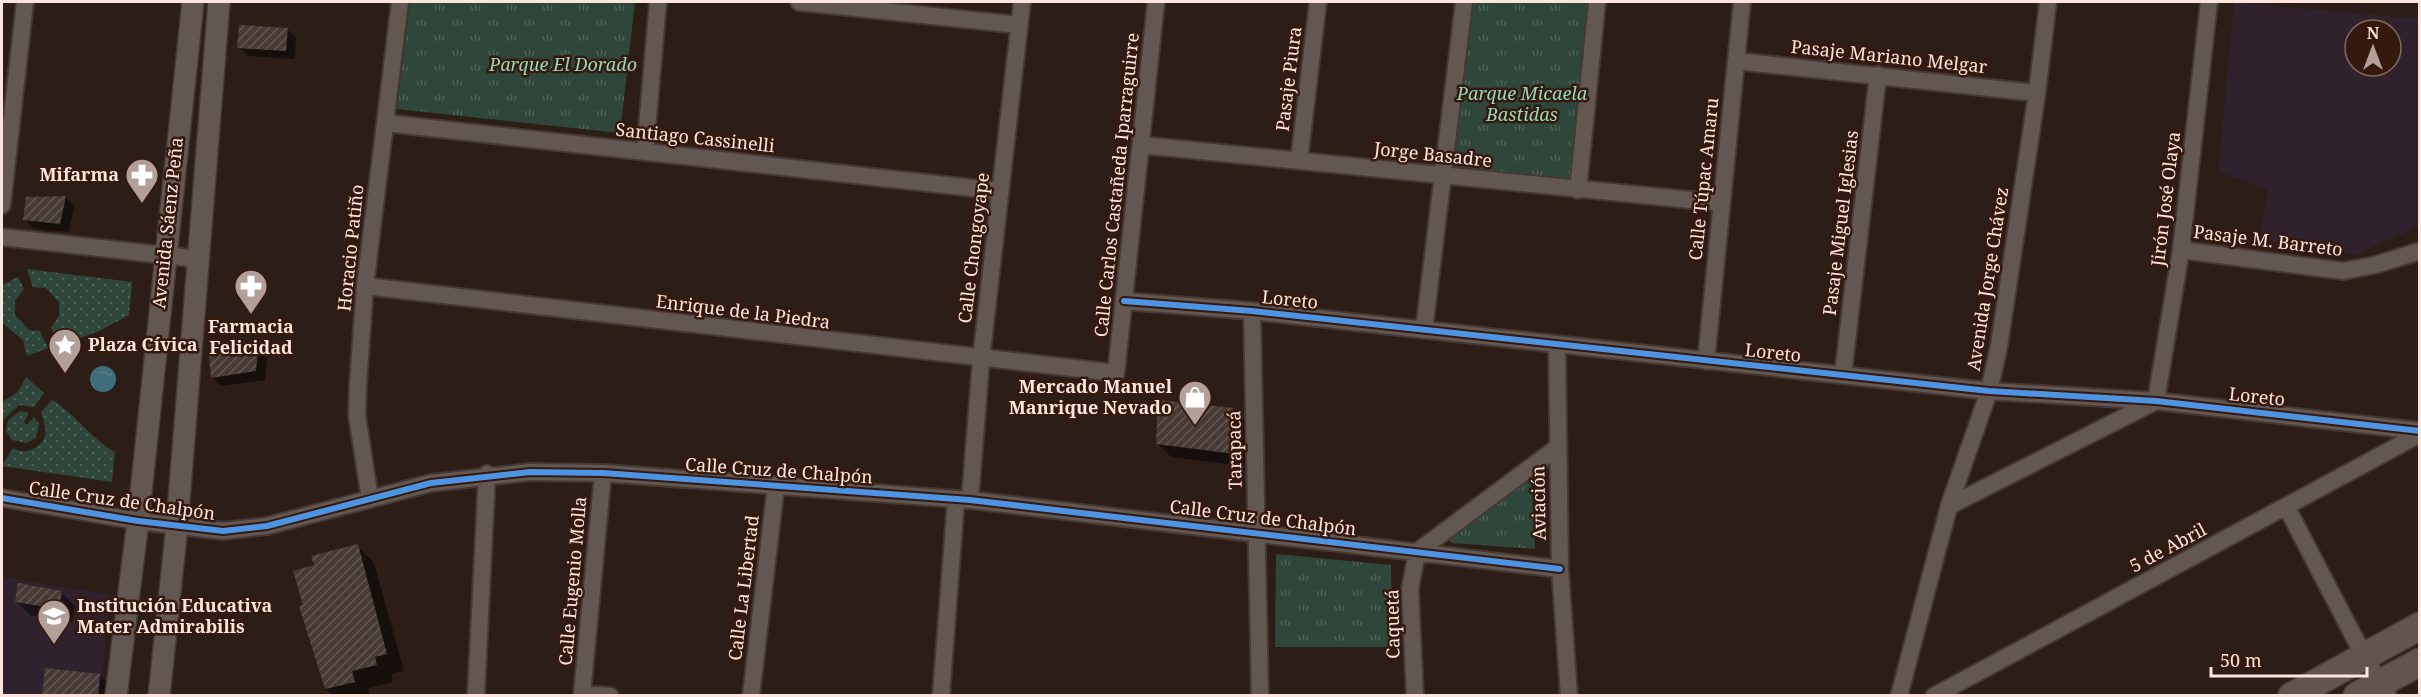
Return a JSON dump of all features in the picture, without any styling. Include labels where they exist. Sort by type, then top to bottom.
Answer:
[{"type":"main road","points":[[2292,696],[2420,626]]},
{"type":"main road","points":[[2357,696],[2385,689],[2420,662]]},
{"type":"street","points":[[2,205],[25,2]]},
{"type":"street","name":"Avenida Sáenz Peña","points":[[116,696],[138,521],[164,255],[193,2]]},
{"type":"street","name":"Avenida Sáenz Peña","points":[[159,696],[177,525],[219,2]]},
{"type":"street","name":"Horacio Patiño","points":[[370,499],[357,416],[365,286],[400,2]]},
{"type":"street","points":[[645,152],[658,2]]},
{"type":"street","points":[[799,2],[1019,25]]},
{"type":"street","name":"Calle Chongoyape","points":[[941,696],[1022,2]]},
{"type":"street","name":"Calle Carlos Castañeda Iparraguirre","points":[[1116,374],[1156,2]]},
{"type":"street","name":"Pasaje Piura","points":[[1299,161],[1318,2]]},
{"type":"street","points":[[1424,330],[1464,2]]},
{"type":"street","points":[[1578,190],[1597,2]]},
{"type":"street","name":"Calle Túpac Amaru","points":[[1706,361],[1742,2]]},
{"type":"street","name":"Avenida Jorge Chávez","points":[[1899,696],[1949,506],[1989,391],[1999,346],[2037,93],[2048,2]]},
{"type":"street","name":"Jirón José Olaya","points":[[2156,401],[2181,250],[2209,2]]},
{"type":"street","name":"Pasaje Mariano Melgar","points":[[1736,61],[2037,93]]},
{"type":"street","name":"Pasaje Miguel Iglesias","points":[[1844,375],[1878,75]]},
{"type":"street","name":"Santiago Cassinelli","points":[[385,123],[1000,191]]},
{"type":"street","name":"Jorge Basadre","points":[[1141,145],[1721,203]]},
{"type":"street","points":[[2,237],[198,259]]},
{"type":"street","name":"Pasaje M. Barreto","points":[[2181,250],[2343,271],[2375,265],[2420,251]]},
{"type":"street","name":"Enrique de la Piedra","points":[[365,286],[981,360],[1116,374]]},
{"type":"street","name":"Loreto","points":[[1125,301],[1252,311],[1989,391],[2156,401],[2420,432]]},
{"type":"street","name":"Tarapacá","points":[[1252,311],[1260,696]]},
{"type":"street","name":"Aviación","points":[[1557,345],[1560,569],[1569,696]]},
{"type":"street","points":[[1949,506],[2156,401]]},
{"type":"street","name":"5 de Abril","points":[[1934,696],[2420,432]]},
{"type":"street","points":[[1417,552],[1558,447]]},
{"type":"street","name":"Calle Cruz de Chalpón","points":[[2,498],[138,521],[223,531],[267,526],[431,483],[487,474],[603,473],[963,500],[1257,532],[1560,569]]},
{"type":"street","name":"Calle Eugenio Molla","points":[[603,473],[582,694],[610,696]]},
{"type":"street","points":[[476,694],[487,474]]},
{"type":"street","name":"Calle La Libertad","points":[[751,696],[776,485]]},
{"type":"street","points":[[2286,506],[2364,656],[2385,689]]},
{"type":"street","name":"Caquetá","points":[[1415,696],[1410,589],[1417,552]]},
{"type":"shaded area","points":[[2234,2],[2419,19],[2419,226],[2358,254],[2296,249],[2259,238],[2268,190],[2218,171]]},
{"type":"shaded area","name":"Institución Educativa Mater Admirabilis","points":[[2,577],[111,595],[100,695],[2,695]]},
{"type":"green space","name":"Parque El Dorado","points":[[410,2],[635,2],[620,133],[397,109]]},
{"type":"green space","name":"Parque Micaela Bastidas","points":[[1473,2],[1594,2],[1575,181],[1453,168]]},
{"type":"green space","points":[[27,269],[132,282],[129,315],[99,331],[58,346],[51,328],[59,316],[59,302],[46,288],[33,287]]},
{"type":"green space","points":[[18,277],[24,289],[15,301],[15,315],[29,330],[40,331],[48,348],[27,356],[23,340],[2,323],[2,285]]},
{"type":"green space","points":[[26,377],[44,393],[34,407],[19,405],[2,421],[2,402],[18,392]]},
{"type":"green space","points":[[52,400],[69,412],[106,447],[115,452],[112,482],[2,466],[13,448],[27,451],[36,448],[43,441],[46,430],[41,412]]},
{"type":"green space","points":[[20,411],[29,413],[24,422],[27,425],[34,417],[39,423],[36,438],[26,443],[12,440],[6,431],[8,420]]},
{"type":"green space","points":[[1531,474],[1535,549],[1451,543],[1449,538]]},
{"type":"green space","points":[[1276,554],[1391,565],[1392,647],[1275,647]]},
{"type":"water","points":[[103,366],[112,370],[116,379],[112,388],[103,392],[94,388],[90,379],[94,370]]},
{"type":"building","points":[[239,25],[288,28],[286,51],[237,48]]},
{"type":"building","points":[[66,196],[60,224],[23,220],[26,197]]},
{"type":"building","points":[[258,349],[256,371],[211,378],[209,354]]},
{"type":"building","name":"Mercado Manuel Manrique Nevado","points":[[1158,400],[1233,408],[1235,454],[1156,444]]},
{"type":"building","points":[[358,544],[387,654],[375,657],[377,665],[352,671],[355,682],[325,689],[299,606],[303,605],[293,571],[314,565],[311,556]]},
{"type":"building","points":[[18,583],[62,591],[59,609],[15,602]]},
{"type":"building","points":[[45,668],[100,674],[98,696],[42,696]]},
{"type":"cycle path","points":[[1124,301],[1252,311],[1989,391],[2156,401],[2420,431]]},
{"type":"cycle path","points":[[2,498],[138,521],[223,531],[267,526],[431,483],[530,472],[603,473],[970,500],[1560,569]]},
{"type":"place","name":"Mifarma","points":[[142,204]]},
{"type":"place","name":"Farmacia Felicidad","points":[[251,315]]},
{"type":"place","name":"Plaza Cívica","points":[[65,374]]},
{"type":"place","name":"Mercado Manuel Manrique Nevado","points":[[1195,426]]},
{"type":"place","name":"Institución Educativa Mater Admirabilis","points":[[54,645]]}]
